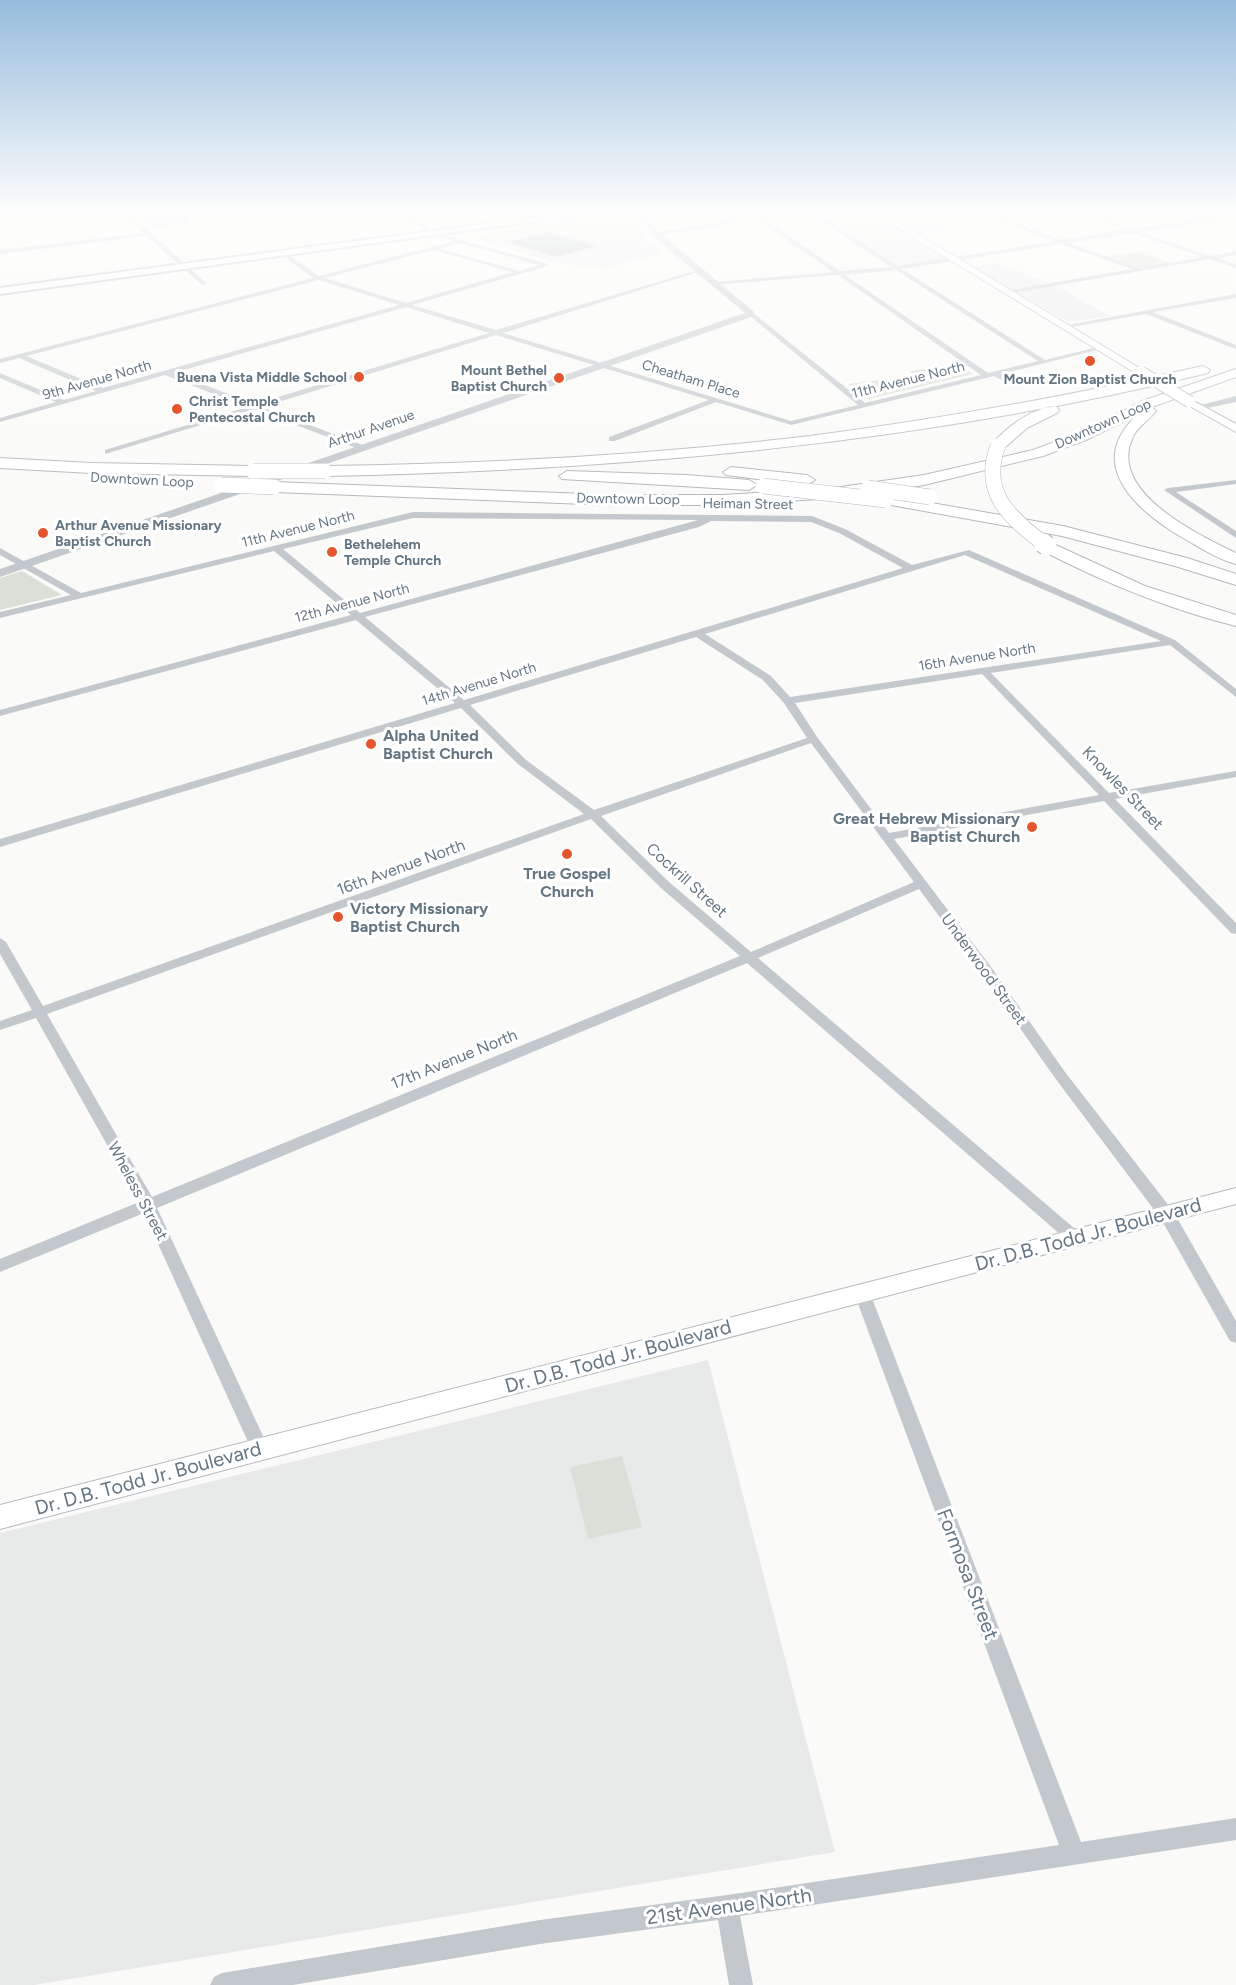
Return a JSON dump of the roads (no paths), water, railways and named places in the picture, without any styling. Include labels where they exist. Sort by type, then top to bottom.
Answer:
[{"type":"highway","name":"Downtown Loop","points":[[0,463],[91,468],[325,471],[428,469],[681,453],[829,437],[958,418],[1132,386],[1236,363]]},
{"type":"highway","name":"Downtown Loop","points":[[0,472],[228,482],[274,487],[612,500],[723,500],[834,493],[924,480],[1015,459],[1081,437],[1150,403],[1236,374]]},
{"type":"highway","points":[[1132,386],[1059,407],[1030,419],[1009,433],[992,456],[991,474],[996,493],[1007,512],[1025,531],[1096,573],[1147,594],[1236,621]]},
{"type":"highway","points":[[1175,394],[1149,411],[1126,435],[1121,449],[1121,466],[1127,482],[1159,515],[1207,545],[1236,559]]},
{"type":"highway","points":[[428,469],[610,468],[729,471],[807,480],[930,497],[1029,515],[1111,535],[1236,573]]},
{"type":"highway","points":[[228,482],[559,476],[686,480],[763,486],[886,500],[1063,531],[1181,562],[1236,580]]},
{"type":"main road","points":[[1033,307],[1236,429]]},
{"type":"main road","name":"Dr. D.B. Todd Jr. Boulevard","points":[[0,1517],[1236,1196]]},
{"type":"street","points":[[0,361],[210,307]]},
{"type":"street","name":"9th Avenue North","points":[[0,420],[398,307]]},
{"type":"street","name":"Cheatham Place","points":[[415,307],[791,423]]},
{"type":"street","points":[[108,452],[582,307]]},
{"type":"street","points":[[742,307],[863,405]]},
{"type":"street","points":[[888,307],[990,374],[1014,385]]},
{"type":"street","points":[[955,307],[1042,362]]},
{"type":"street","points":[[1065,326],[1180,307]]},
{"type":"street","points":[[1147,313],[1236,347]]},
{"type":"street","name":"Arthur Avenue","points":[[0,573],[751,314]]},
{"type":"street","name":"11th Avenue North","points":[[791,423],[1102,348]]},
{"type":"street","points":[[20,356],[103,391]]},
{"type":"street","points":[[166,373],[362,448]]},
{"type":"street","points":[[0,375],[63,402]]},
{"type":"street","points":[[612,439],[718,399]]},
{"type":"street","points":[[1194,404],[1236,399]]},
{"type":"street","points":[[1236,482],[1168,490],[1236,535]]},
{"type":"street","name":"11th Avenue North","points":[[0,615],[398,518],[428,515]]},
{"type":"street","name":"Heiman Street","points":[[428,515],[812,519],[842,531],[912,569]]},
{"type":"street","name":"12th Avenue North","points":[[0,713],[696,525],[710,517]]},
{"type":"street","name":"Cockrill Street","points":[[276,548],[463,704],[522,762],[593,815],[665,885],[1075,1238]]},
{"type":"street","points":[[0,551],[78,595]]},
{"type":"street","name":"14th Avenue North","points":[[0,843],[966,552],[1172,642]]},
{"type":"street","name":"Underwood Street","points":[[697,633],[767,678],[788,701],[813,739],[989,974],[1060,1075],[1167,1215],[1236,1336]]},
{"type":"street","points":[[1172,642],[1236,694]]},
{"type":"street","name":"16th Avenue North","points":[[788,701],[1172,642]]},
{"type":"street","name":"Knowles Street","points":[[984,671],[1110,797],[1236,930]]},
{"type":"street","name":"16th Avenue North","points":[[0,1026],[813,739]]},
{"type":"street","points":[[887,837],[1236,774]]},
{"type":"street","name":"17th Avenue North","points":[[0,1266],[750,957],[921,883]]},
{"type":"street","name":"Wheless Street","points":[[0,942],[148,1204],[260,1449]]},
{"type":"street","name":"Formosa Street","points":[[862,1293],[1074,1854]]},
{"type":"street","name":"21st Avenue North","points":[[222,1985],[540,1932],[727,1907],[1236,1829]]},
{"type":"street","points":[[727,1907],[741,1985]]},
{"type":"place","name":"Mount Zion Baptist Church","points":[[1090,361]]},
{"type":"place","name":"Buena Vista Middle School","points":[[359,377]]},
{"type":"place","name":"Mount Bethel Baptist Church","points":[[559,378]]},
{"type":"place","name":"Christ Temple Pentecostal Church","points":[[177,409]]},
{"type":"place","name":"Arthur Avenue Missionary Baptist Church","points":[[43,533]]},
{"type":"place","name":"Bethelehem Temple Church","points":[[332,552]]},
{"type":"place","name":"Alpha United Baptist Church","points":[[371,744]]},
{"type":"place","name":"Great Hebrew Missionary Baptist Church","points":[[1032,827]]},
{"type":"place","name":"True Gospel Church","points":[[567,854]]},
{"type":"place","name":"Victory Missionary Baptist Church","points":[[338,917]]}]
